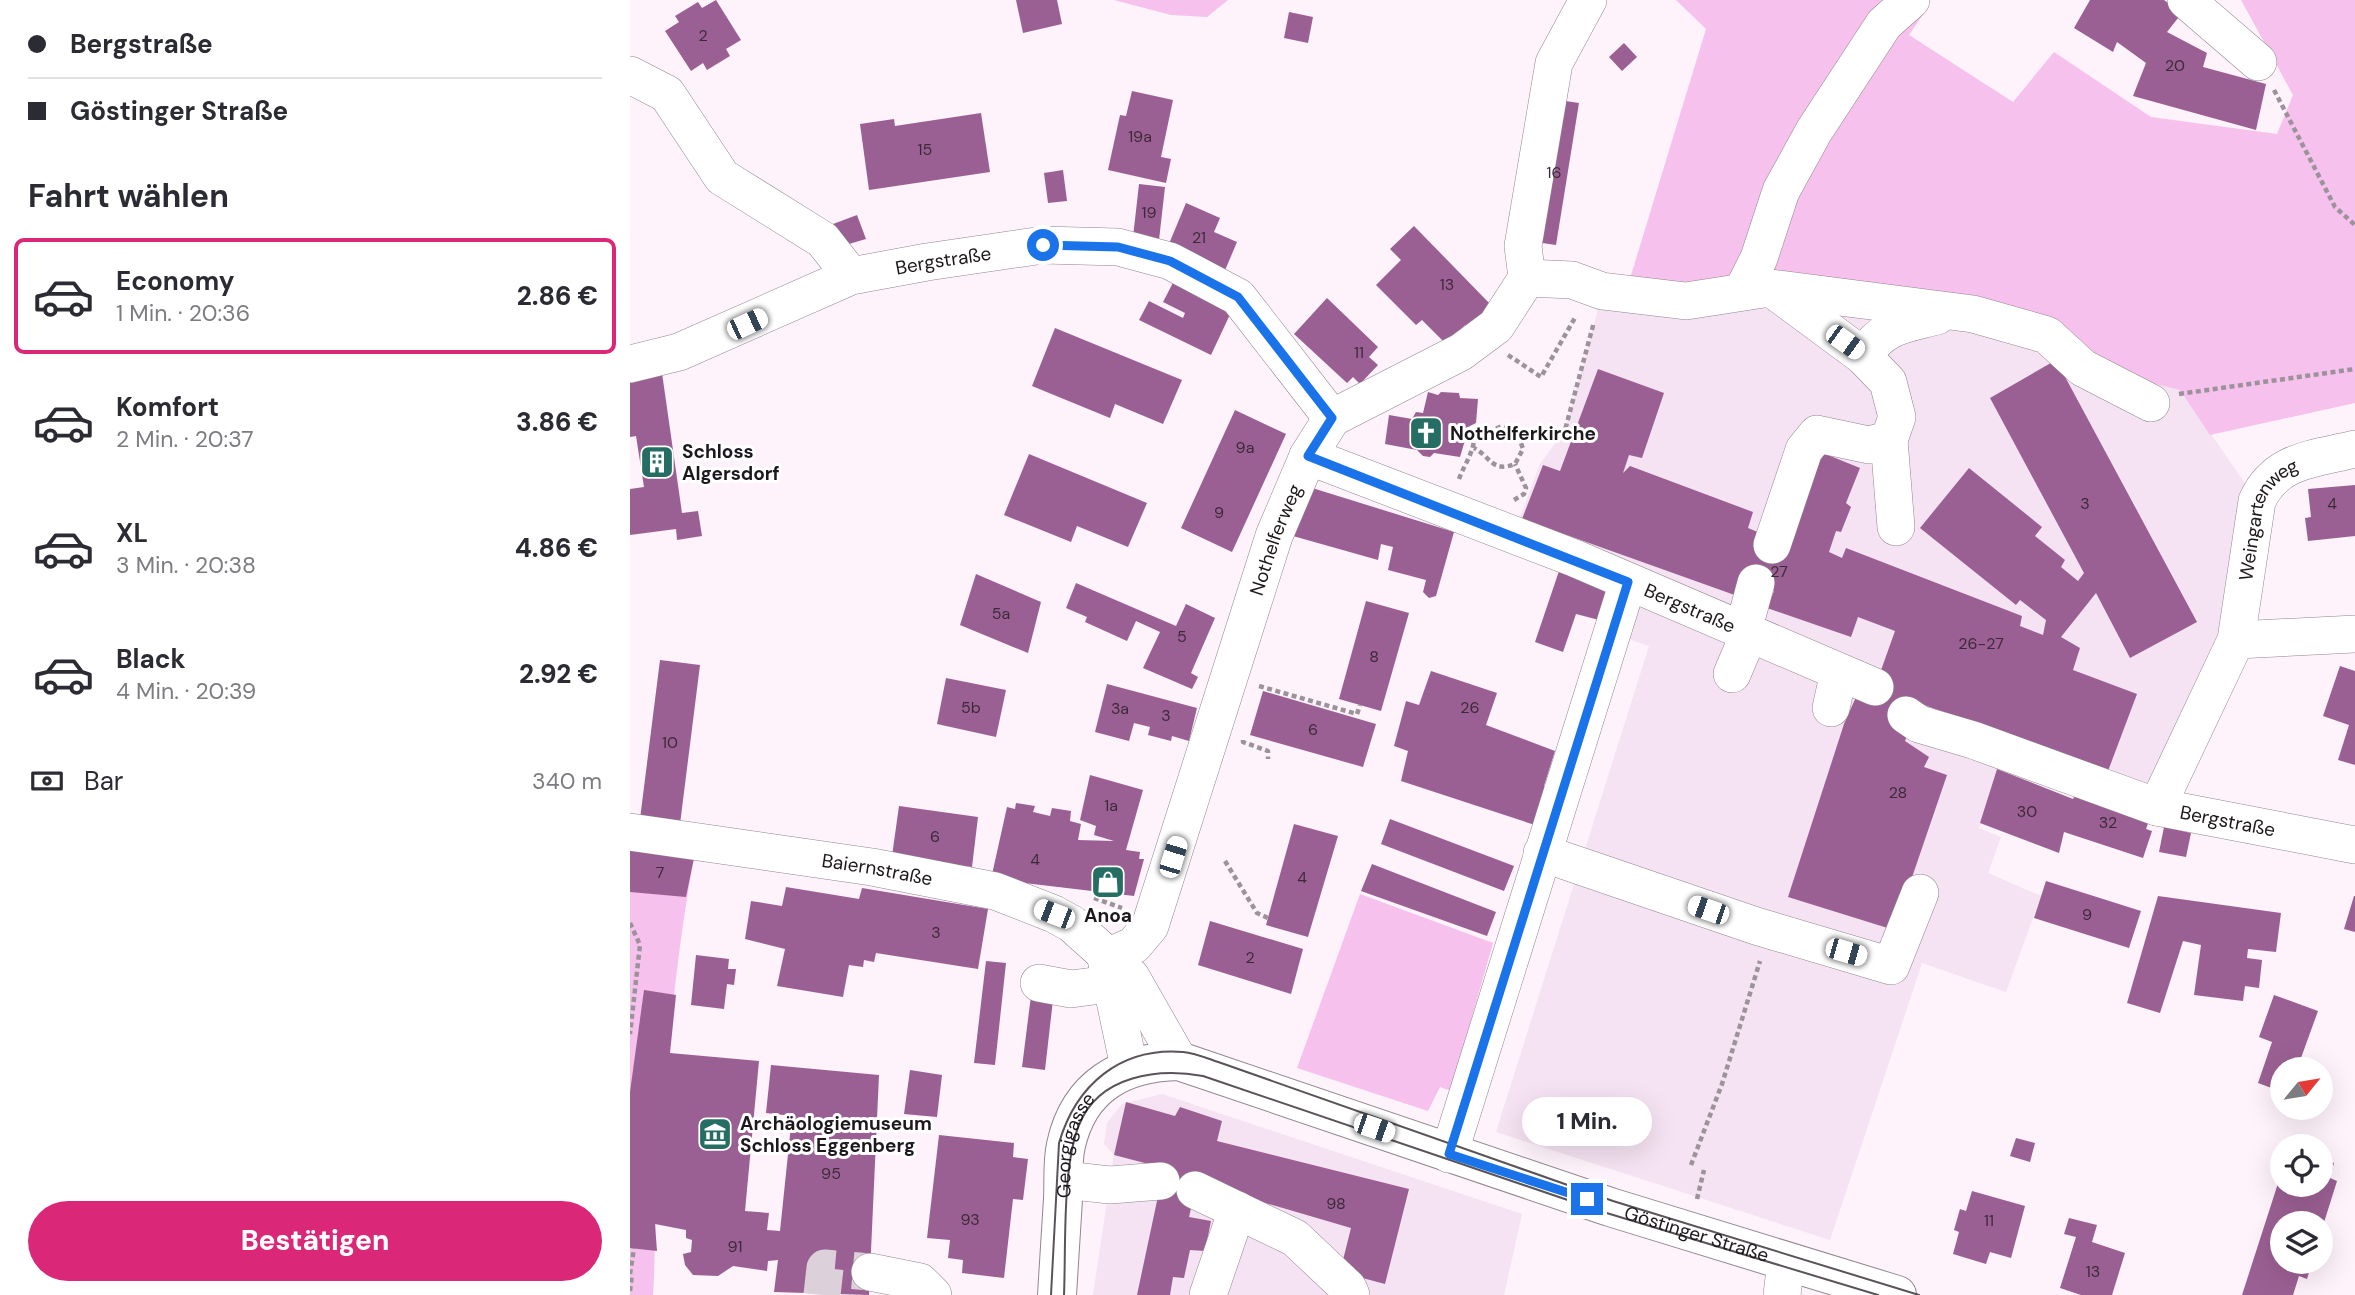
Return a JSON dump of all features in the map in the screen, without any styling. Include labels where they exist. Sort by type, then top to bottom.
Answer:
[{"type":"main road","name":"Georgigasse","points":[[1057,1295],[1066,1146],[1078,1112],[1105,1081],[1129,1068],[1154,1061],[1179,1061]]},
{"type":"main road","name":"Göstinger Straße","points":[[1179,1061],[1449,1154],[1784,1278],[1898,1295]]},
{"type":"street","points":[[1332,418],[1461,352],[1496,326],[1527,278],[1523,246],[1554,63],[1588,0]]},
{"type":"street","points":[[1757,289],[1759,258],[1781,191],[1814,131],[1884,24],[1911,0]]},
{"type":"street","points":[[2186,0],[2258,62]]},
{"type":"street","points":[[630,75],[667,94],[722,177],[823,240],[851,276]]},
{"type":"street","name":"Bergstraße","points":[[630,364],[679,352],[851,276],[927,261],[1043,245],[1118,247],[1170,261],[1238,297],[1332,418]]},
{"type":"street","points":[[1527,278],[1572,281],[1604,300],[1686,301],[1757,289],[1955,312],[2047,335],[2083,368],[2151,403]]},
{"type":"street","points":[[1757,289],[1863,356],[1888,382],[1897,417],[1889,440],[1896,527]]},
{"type":"street","points":[[1863,356],[1876,337],[1893,327],[1955,312]]},
{"type":"street","name":"Nothelferweg","points":[[1108,971],[1150,926],[1274,536],[1308,456],[1332,418]]},
{"type":"street","points":[[1772,545],[1804,450],[1817,434],[1869,445],[1889,440]]},
{"type":"street","name":"Weingartenweg","points":[[2150,804],[2236,640],[2253,523],[2263,488],[2276,472],[2292,465],[2355,449]]},
{"type":"street","name":"Bergstraße","points":[[1308,456],[1492,511],[1628,582],[1875,687]]},
{"type":"street","points":[[1449,1154],[1628,582]]},
{"type":"street","points":[[1732,674],[1746,633],[1756,583]]},
{"type":"street","points":[[2236,640],[2355,634]]},
{"type":"street","points":[[1831,708],[1839,672]]},
{"type":"street","name":"Bergstraße","points":[[1906,715],[1920,724],[1973,740],[2150,804],[2355,845]]},
{"type":"street","name":"Baiernstraße","points":[[630,832],[872,867],[995,891],[1054,914],[1072,924],[1108,971],[1129,1068]]},
{"type":"street","points":[[1542,853],[1756,926],[1892,966],[1920,893]]},
{"type":"street","points":[[1040,984],[1071,989],[1108,971]]},
{"type":"street","name":"Baiernstraße","points":[[1108,971],[1130,977],[1179,1061]]},
{"type":"street","points":[[1064,1180],[1110,1185],[1178,1185],[1296,1238],[1348,1288],[1350,1295]]},
{"type":"street","points":[[1208,1295],[1237,1210]]},
{"type":"street","points":[[879,1280],[920,1282],[933,1295]]},
{"type":"path","points":[[2258,62],[2335,207],[2355,225]]},
{"type":"path","points":[[1512,347],[1508,355],[1541,377],[1581,307],[1604,300]]},
{"type":"path","points":[[1521,441],[1540,433],[1559,437],[1565,430],[1604,300]]},
{"type":"path","points":[[2151,403],[2175,394],[2355,369]]},
{"type":"path","points":[[1459,479],[1466,458],[1474,448],[1474,438],[1502,426],[1511,429],[1521,441],[1523,449],[1515,464],[1503,468],[1493,466],[1474,448]]},
{"type":"path","points":[[1492,511],[1519,498],[1527,488],[1515,464]]},
{"type":"path","points":[[1446,475],[1468,484]]},
{"type":"path","points":[[1256,685],[1357,714],[1360,705]]},
{"type":"path","points":[[1243,742],[1268,751],[1268,758]]},
{"type":"path","points":[[1225,861],[1257,913],[1268,918]]},
{"type":"path","points":[[630,923],[640,945],[630,1034]]},
{"type":"path","points":[[1691,1166],[1722,1084],[1760,961]]},
{"type":"path","points":[[1694,1207],[1704,1170]]},
{"type":"path","points":[[630,1291],[634,1248]]},
{"type":"shaded area","points":[[1114,0],[1228,0],[1207,17],[1171,15]]},
{"type":"shaded area","points":[[1676,0],[1916,0],[1924,13],[1909,35],[2013,102],[2054,52],[2151,117],[2277,134],[2293,95],[2241,0],[2355,0],[2355,403],[2210,435],[2180,390],[2100,370],[2033,313],[1629,282],[1706,29]]},
{"type":"shaded area","points":[[1781,275],[2100,370],[2180,389],[2257,501],[2244,590],[2157,807],[2002,752],[1979,828],[2001,837],[1988,873],[2041,896],[2006,992],[1922,963],[1830,1240],[1496,1132],[1649,646],[1611,633],[1519,520],[1540,464],[1565,430],[1600,302]]},
{"type":"shaded area","points":[[630,850],[695,853],[680,944],[670,1036],[655,1229],[653,1295],[630,1295]]},
{"type":"shaded area","points":[[1360,894],[1493,943],[1451,1091],[1440,1087],[1428,1111],[1297,1068]]},
{"type":"shaded area","points":[[1162,1094],[1522,1214],[1504,1295],[1093,1295],[1114,1155],[1104,1144],[1107,1123],[1122,1104]]},
{"type":"building","points":[[716,0],[741,40],[726,49],[730,56],[707,70],[703,63],[691,71],[665,31],[679,22],[675,16],[698,2],[702,8]]},
{"type":"building","points":[[1016,0],[1057,0],[1062,24],[1023,33]]},
{"type":"building","points":[[2090,0],[2164,0],[2182,13],[2167,32],[2207,53],[2203,67],[2266,84],[2256,130],[2133,96],[2146,63],[2117,42],[2113,52],[2074,28]]},
{"type":"building","points":[[1289,12],[1313,17],[1308,43],[1284,38]]},
{"type":"building","points":[[1624,43],[1637,57],[1622,71],[1609,57]]},
{"type":"building","points":[[1132,91],[1173,100],[1161,157],[1171,159],[1166,183],[1108,170],[1120,115],[1126,116]]},
{"type":"building","points":[[1552,99],[1579,103],[1556,245],[1529,241]]},
{"type":"building","points":[[981,113],[990,172],[869,190],[860,124],[894,119],[895,126]]},
{"type":"building","points":[[1063,170],[1067,201],[1048,203],[1044,173]]},
{"type":"building","points":[[1139,184],[1165,187],[1159,240],[1133,237]]},
{"type":"building","points":[[1186,203],[1220,218],[1214,232],[1237,242],[1223,275],[1166,251]]},
{"type":"building","points":[[857,215],[866,239],[849,244],[833,224]]},
{"type":"building","points":[[1414,226],[1493,307],[1470,330],[1465,325],[1447,345],[1422,320],[1416,325],[1376,285],[1401,260],[1390,249]]},
{"type":"building","points":[[1176,277],[1234,306],[1211,355],[1139,320],[1149,301],[1183,318],[1185,313],[1163,302]]},
{"type":"building","points":[[1327,298],[1378,347],[1369,357],[1378,365],[1360,384],[1353,377],[1347,383],[1294,334]]},
{"type":"building","points":[[1055,328],[1182,380],[1163,424],[1115,404],[1110,418],[1032,386]]},
{"type":"building","points":[[2056,360],[2197,622],[2130,658],[2096,593],[2061,637],[2080,648],[2073,670],[2137,694],[2108,771],[1913,701],[1911,725],[1905,741],[1929,757],[1924,767],[1947,775],[1894,930],[1788,897],[1844,724],[1856,697],[1875,687],[1895,631],[1858,617],[1851,637],[1767,608],[1774,591],[1749,580],[1743,598],[1522,519],[1543,465],[1560,471],[1598,369],[1664,393],[1642,458],[1629,455],[1623,473],[1630,466],[1753,512],[1748,528],[1765,535],[1818,451],[1860,468],[1846,503],[1851,507],[1841,532],[1836,531],[1829,552],[1842,558],[1846,548],[2022,616],[2020,626],[2043,635],[2046,620],[2020,600],[2016,605],[1920,528],[1969,468],[2042,527],[2035,536],[2065,560],[2061,567],[2078,581],[2084,573],[1990,398]]},
{"type":"building","name":"Schloss Algersdorf","points":[[662,373],[682,513],[698,511],[702,536],[677,540],[676,529],[630,535],[630,489],[644,487],[636,436],[630,437],[630,377]]},
{"type":"building","name":"Nothelferkirche","points":[[1428,392],[1438,395],[1441,392],[1459,393],[1460,398],[1478,399],[1476,423],[1464,429],[1466,437],[1460,457],[1434,453],[1430,457],[1423,456],[1417,450],[1385,444],[1389,415],[1412,419],[1416,412],[1423,413]]},
{"type":"building","points":[[1235,410],[1286,434],[1232,552],[1181,528]]},
{"type":"building","points":[[1029,454],[1147,503],[1128,547],[1077,526],[1071,542],[1004,515]]},
{"type":"building","points":[[2355,485],[2355,536],[2308,541],[2305,518],[2311,517],[2308,489]]},
{"type":"building","points":[[1309,487],[1454,532],[1436,596],[1429,598],[1423,592],[1426,580],[1388,570],[1393,547],[1381,544],[1378,560],[1293,536]]},
{"type":"building","points":[[1559,571],[1614,590],[1603,621],[1576,614],[1563,652],[1535,642]]},
{"type":"building","points":[[976,574],[1041,602],[1028,653],[960,625]]},
{"type":"building","points":[[1076,583],[1176,626],[1186,604],[1215,618],[1191,673],[1198,677],[1192,689],[1143,668],[1160,632],[1136,621],[1127,641],[1085,622],[1087,617],[1066,608]]},
{"type":"building","points":[[1366,601],[1409,613],[1381,711],[1339,699]]},
{"type":"building","points":[[660,660],[700,665],[680,824],[640,819]]},
{"type":"building","points":[[2340,666],[2355,671],[2355,765],[2338,760],[2349,725],[2323,716]]},
{"type":"building","points":[[1431,671],[1497,693],[1486,725],[1555,751],[1544,786],[1551,789],[1538,826],[1401,781],[1408,751],[1394,746],[1406,701],[1419,705]]},
{"type":"building","points":[[946,678],[1006,690],[996,737],[937,724]]},
{"type":"building","points":[[1107,684],[1197,708],[1189,741],[1172,736],[1171,741],[1148,735],[1150,727],[1134,723],[1129,741],[1095,732]]},
{"type":"building","points":[[1263,691],[1376,724],[1363,767],[1250,735]]},
{"type":"building","points":[[1997,769],[2073,799],[2077,792],[2151,815],[2146,829],[2152,831],[2143,858],[2064,832],[2059,853],[1980,823]]},
{"type":"building","points":[[1090,775],[1143,790],[1126,850],[1140,852],[1139,859],[1144,859],[1134,896],[991,879],[1007,807],[1015,809],[1016,803],[1035,806],[1033,812],[1050,816],[1052,808],[1071,811],[1070,821],[1081,824],[1078,840],[1114,841],[1094,835],[1096,826],[1080,820]]},
{"type":"building","points":[[899,806],[978,817],[972,867],[892,856]]},
{"type":"building","points":[[1390,819],[1514,866],[1504,891],[1381,844]]},
{"type":"building","points":[[1294,824],[1338,836],[1308,937],[1266,925]]},
{"type":"building","points":[[2164,827],[2191,833],[2186,857],[2159,852]]},
{"type":"building","points":[[630,850],[695,853],[686,897],[630,892]]},
{"type":"building","points":[[1372,864],[1496,912],[1487,936],[1361,891]]},
{"type":"building","points":[[2046,881],[2141,911],[2129,948],[2034,918]]},
{"type":"building","points":[[786,887],[859,899],[862,888],[988,909],[978,969],[876,953],[874,962],[864,960],[863,967],[849,965],[843,997],[777,986],[785,949],[745,939],[751,901],[782,906]]},
{"type":"building","points":[[2158,896],[2281,913],[2276,952],[2248,949],[2247,958],[2262,960],[2259,988],[2245,986],[2243,1001],[2194,995],[2201,945],[2183,941],[2160,1013],[2127,1003]]},
{"type":"building","points":[[2355,896],[2355,932],[2344,929]]},
{"type":"building","points":[[1210,921],[1303,949],[1291,994],[1198,965]]},
{"type":"building","points":[[696,955],[729,959],[728,969],[736,969],[734,985],[727,984],[724,1009],[691,1005]]},
{"type":"building","points":[[986,961],[1006,963],[995,1065],[974,1063]]},
{"type":"building","points":[[1032,988],[1054,991],[1045,1070],[1022,1067]]},
{"type":"building","points":[[644,990],[676,995],[670,1053],[759,1061],[745,1211],[769,1213],[767,1230],[780,1231],[792,1116],[766,1113],[771,1065],[879,1075],[869,1295],[774,1292],[778,1260],[768,1261],[767,1271],[733,1266],[718,1276],[693,1275],[685,1265],[683,1254],[691,1252],[692,1240],[686,1238],[686,1230],[655,1224],[657,1251],[630,1248],[630,1092]]},
{"type":"building","points":[[2274,995],[2318,1011],[2301,1057],[2270,1057],[2270,1088],[2258,1083],[2272,1042],[2259,1037]]},
{"type":"building","points":[[910,1070],[942,1075],[937,1117],[904,1114]]},
{"type":"building","points":[[1126,1102],[1175,1116],[1180,1107],[1222,1121],[1217,1141],[1409,1189],[1385,1284],[1340,1272],[1351,1228],[1197,1183],[1189,1217],[1211,1221],[1205,1251],[1190,1250],[1184,1278],[1173,1277],[1170,1295],[1137,1295],[1164,1168],[1114,1155]]},
{"type":"building","points":[[939,1135],[1014,1143],[1013,1157],[1028,1159],[1023,1200],[1013,1199],[1004,1278],[962,1273],[963,1260],[948,1258],[950,1240],[927,1238]]},
{"type":"building","points":[[2016,1138],[2035,1143],[2030,1162],[2010,1156]]},
{"type":"building","points":[[1972,1191],[2025,1206],[2011,1258],[1990,1252],[1986,1264],[1953,1254],[1959,1232],[1954,1230],[1960,1209],[1966,1211]]},
{"type":"building","points":[[2274,1197],[2332,1197],[2328,1211],[2270,1211],[2270,1274],[2308,1274],[2307,1279],[2299,1276],[2293,1295],[2242,1295]]},
{"type":"building","points":[[2069,1218],[2097,1225],[2092,1242],[2125,1253],[2112,1295],[2081,1295],[2060,1288],[2076,1237],[2064,1234]]},
{"type":"tunnel","points":[[822,1295],[825,1268],[870,1272]]},
{"type":"tram line","points":[[1051,1295],[1059,1143],[1067,1122],[1089,1087],[1104,1074],[1121,1063],[1160,1052],[1183,1052],[1204,1057],[1613,1201],[1919,1295]]},
{"type":"tram line","points":[[1064,1295],[1067,1185],[1079,1125],[1088,1108],[1100,1095],[1115,1085],[1167,1073],[1203,1076],[1600,1211],[1878,1295]]},
{"type":"place","name":"Nothelferkirche","points":[[1426,433]]},
{"type":"place","name":"Schloss Algersdorf","points":[[657,462]]},
{"type":"place","name":"Anoa","points":[[1108,882]]},
{"type":"place","name":"Archäologiemuseum Schloss Eggenberg","points":[[715,1134]]},
{"type":"route","points":[[1043,245],[1118,247],[1170,261],[1238,297],[1332,418],[1308,456],[1574,558],[1628,582],[1449,1154],[1587,1199]]}]
